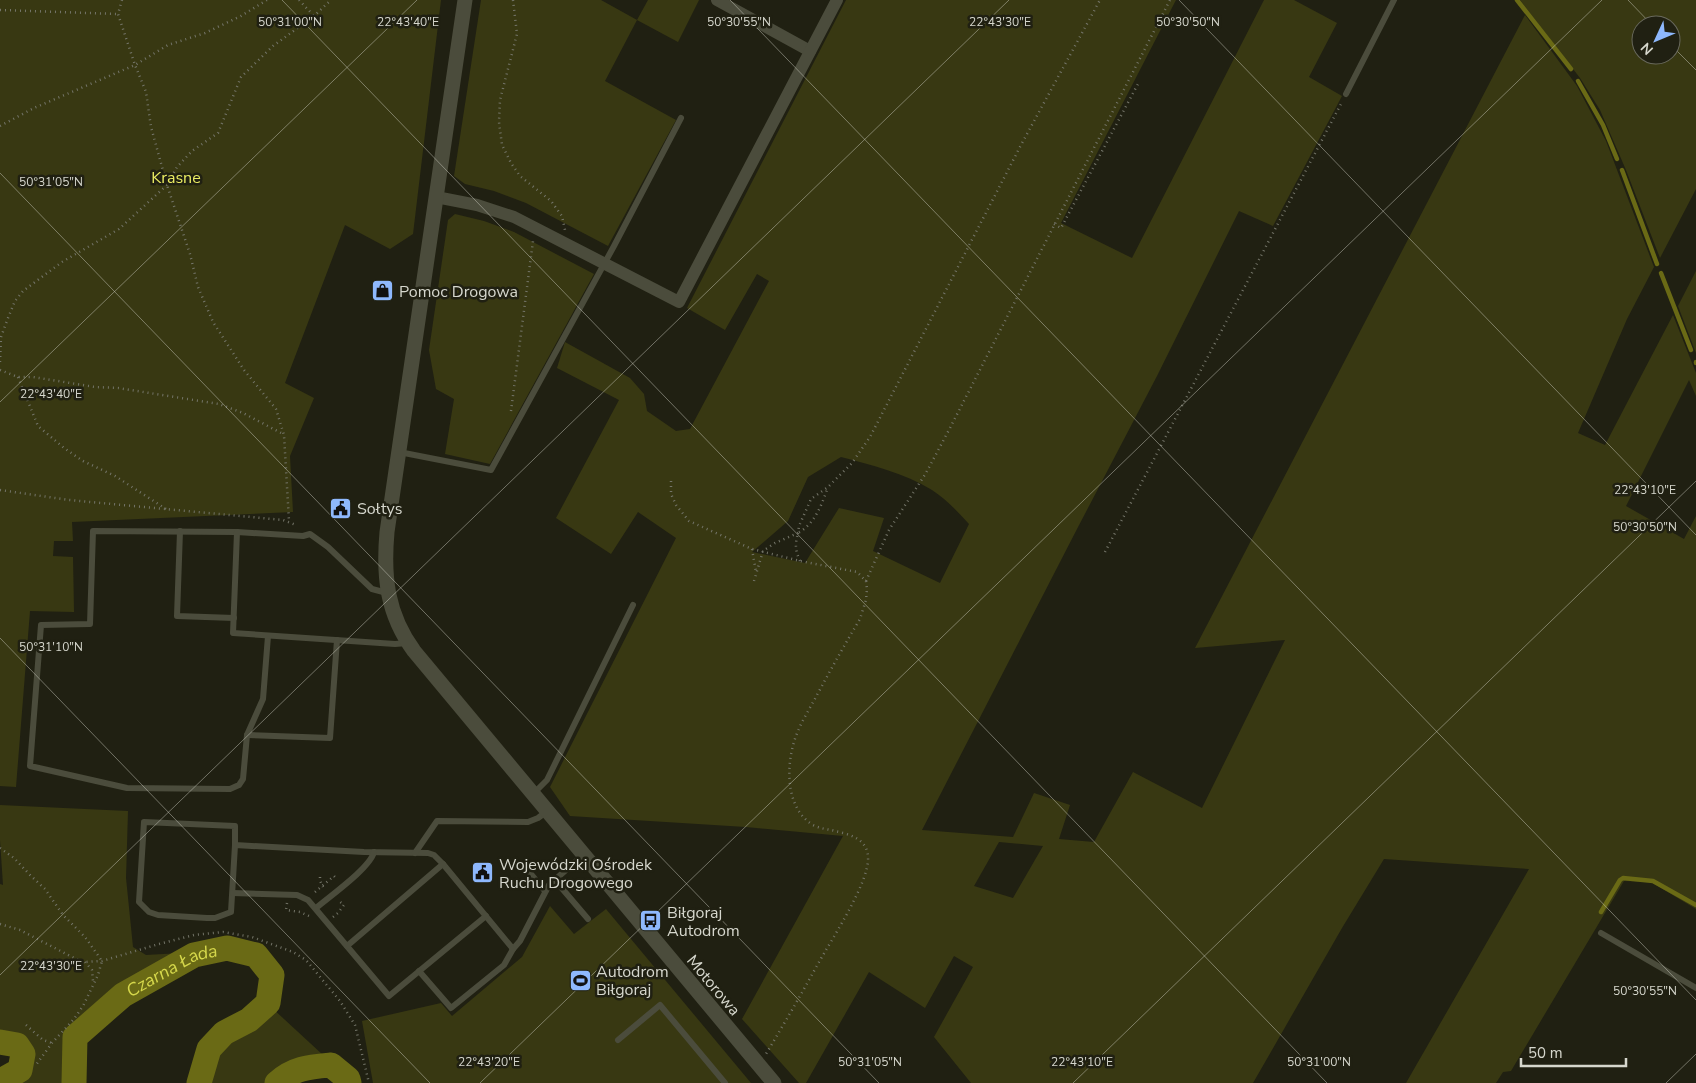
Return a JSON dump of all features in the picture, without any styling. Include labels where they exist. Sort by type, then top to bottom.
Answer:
[{"type":"street","name":"Motorowa","points":[[465,0],[386,552],[388,594],[394,617],[408,643],[532,795],[774,1083]]},
{"type":"street","points":[[716,0],[810,50]]},
{"type":"street","points":[[436,197],[502,212],[525,222],[679,302],[837,0]]},
{"type":"lane","points":[[1346,94],[1394,0]]},
{"type":"lane","points":[[399,452],[492,470],[605,264],[681,118]]},
{"type":"lane","points":[[268,636],[263,699],[247,735],[243,779],[239,785],[230,789],[126,788],[30,766],[41,625],[90,624],[93,531],[237,532],[302,536],[310,534],[328,547],[372,589],[388,594]]},
{"type":"lane","points":[[180,531],[177,616],[234,618]]},
{"type":"lane","points":[[237,532],[233,633],[395,644],[408,643]]},
{"type":"lane","points":[[532,795],[547,780],[633,605]]},
{"type":"lane","points":[[247,735],[330,738],[337,640]]},
{"type":"lane","points":[[414,853],[437,821],[528,822],[549,814]]},
{"type":"lane","points":[[144,822],[236,826],[235,844],[232,912],[215,918],[158,915],[149,912],[139,902],[144,822]]},
{"type":"lane","points":[[235,844],[374,852],[428,853],[434,855],[513,948]]},
{"type":"lane","points":[[316,908],[364,867],[373,857],[374,852]]},
{"type":"lane","points":[[419,970],[451,1008],[504,965],[513,948],[520,941],[545,891],[554,879],[583,855]]},
{"type":"lane","points":[[347,946],[443,864]]},
{"type":"lane","points":[[530,873],[545,891]]},
{"type":"lane","points":[[554,879],[588,919]]},
{"type":"lane","points":[[232,893],[297,895],[308,900],[388,996],[486,916]]},
{"type":"lane","points":[[1601,933],[1696,988]]},
{"type":"lane","points":[[618,1040],[660,1005],[725,1083]]},
{"type":"path","points":[[122,0],[118,14],[134,65],[146,92],[151,126],[167,185],[190,254],[198,287],[213,322],[244,370],[276,409],[284,435],[289,521]]},
{"type":"path","points":[[0,126],[34,108],[134,65],[168,45],[205,32],[241,16],[267,0]]},
{"type":"path","points":[[299,0],[314,16]]},
{"type":"path","points":[[0,362],[1,337],[15,301],[23,291],[62,262],[119,229],[167,185],[177,167],[192,151],[218,132],[241,77],[273,46],[314,16],[331,0]]},
{"type":"path","points":[[514,0],[517,34],[500,100],[499,122],[502,145],[520,176],[551,201],[562,216],[565,230],[561,241]]},
{"type":"path","points":[[800,561],[795,544],[799,526],[807,506],[811,499],[828,488],[852,463],[870,437],[1021,145],[1100,0]]},
{"type":"path","points":[[760,1066],[852,904],[866,871],[868,855],[866,848],[857,838],[852,835],[818,827],[801,814],[794,799],[789,772],[790,758],[798,730],[860,619],[866,600],[866,581],[889,530],[926,472],[950,428],[1170,0]]},
{"type":"path","points":[[0,10],[118,14]]},
{"type":"path","points":[[1054,224],[1061,228],[1139,82]]},
{"type":"path","points":[[1105,552],[1346,94]]},
{"type":"path","points":[[511,414],[533,241]]},
{"type":"path","points":[[0,370],[18,377],[33,377],[94,387],[118,388],[219,404],[243,413],[284,435]]},
{"type":"path","points":[[18,377],[38,426],[82,461],[115,476],[167,509]]},
{"type":"path","points":[[671,481],[671,494],[676,505],[689,521],[752,549],[857,572],[866,581]]},
{"type":"path","points":[[754,581],[762,551],[805,529],[818,512],[828,488]]},
{"type":"path","points":[[0,490],[69,500],[283,520]]},
{"type":"path","points":[[752,549],[756,573]]},
{"type":"path","points":[[0,848],[14,858],[45,889],[63,915],[85,937],[102,961]]},
{"type":"path","points":[[320,876],[321,883],[328,892]]},
{"type":"path","points":[[328,917],[335,916],[344,905],[336,899]]},
{"type":"path","points":[[0,924],[20,930],[76,960],[85,962],[102,961],[194,935],[223,932],[252,937],[293,952],[306,960],[340,1001],[355,1025],[369,1083]]},
{"type":"path","points":[[36,1065],[52,1042],[74,1019],[83,1006],[98,975],[102,961]]},
{"type":"path","points":[[85,962],[92,970],[93,982]]},
{"type":"path","points":[[26,1024],[43,1040],[52,1042]]},
{"type":"green space","name":"Krasne","points":[[0,0],[441,0],[413,234],[390,249],[345,225],[285,383],[314,398],[290,456],[293,512],[72,522],[73,541],[54,541],[53,556],[73,557],[74,612],[30,611],[16,787],[0,786]]},
{"type":"green space","points":[[481,0],[601,0],[637,20],[605,81],[676,120],[608,246],[526,203],[494,191],[465,184],[454,176]]},
{"type":"green space","points":[[648,0],[699,0],[678,42],[637,20]]},
{"type":"green space","points":[[846,0],[1176,0],[1061,223],[1132,258],[1264,0],[1294,0],[1337,23],[1309,77],[1342,96],[1273,226],[1239,211],[1157,376],[922,830],[1013,837],[1034,793],[1070,805],[1059,839],[1094,842],[1133,772],[1202,808],[1285,640],[1195,648],[1525,15],[1577,86],[1606,141],[1654,267],[1627,319],[1578,433],[1605,445],[1673,315],[1696,373],[1696,396],[1689,380],[1626,506],[1684,539],[1696,516],[1696,909],[1651,882],[1624,881],[1511,1071],[1503,1072],[1496,1083],[1406,1083],[1529,869],[1384,859],[1253,1083],[971,1083],[934,1037],[973,967],[954,956],[925,1008],[869,972],[806,1083],[799,1083],[742,1019],[843,836],[746,827],[570,816],[550,787],[676,538],[638,512],[611,554],[556,518],[619,400],[557,368],[565,342],[630,378],[644,394],[647,411],[676,431],[690,429],[769,281],[757,274],[725,330],[687,308]],"holes":[[[841,457],[888,470],[921,484],[942,497],[969,524],[940,583],[873,551],[884,518],[839,508],[805,563],[752,552],[788,521],[808,477]],[[999,842],[1043,846],[1013,898],[974,886]]]},
{"type":"green space","points":[[1520,0],[1696,0],[1696,189],[1660,258],[1626,170],[1600,110],[1580,78]]},
{"type":"green space","points":[[455,214],[484,221],[514,232],[594,274],[490,464],[445,454],[454,399],[436,389],[429,350],[448,220]]},
{"type":"green space","points":[[1696,271],[1696,353],[1678,306]]},
{"type":"green space","points":[[0,805],[128,811],[126,878],[133,947],[146,955],[181,953],[112,996],[74,1029],[66,1044],[64,1059],[65,1083],[12,1083],[21,1081],[22,1076],[30,1071],[33,1066],[31,1049],[23,1041],[0,1035],[0,884],[3,885]]},
{"type":"green space","name":"Autodrom Biłgoraj","points":[[550,906],[574,934],[606,909],[751,1083],[373,1083],[362,1021],[441,1003],[452,1016],[522,957]]},
{"type":"green space","points":[[271,1007],[323,1055],[293,1066],[266,1083],[205,1083],[210,1059],[217,1048],[258,1022],[254,1020],[269,1013]]},
{"type":"waterway","points":[[1517,0],[1571,69]]},
{"type":"waterway","points":[[1578,81],[1603,125],[1617,159]]},
{"type":"waterway","points":[[1622,170],[1657,264]]},
{"type":"waterway","points":[[1661,273],[1691,350]]},
{"type":"waterway","points":[[1601,912],[1623,878],[1653,881],[1696,905]]},
{"type":"waterway","name":"Czarna Łada","points":[[74,1083],[75,1037],[123,995],[194,955],[227,948],[256,955],[272,975],[268,1003],[249,1020],[224,1033],[209,1049],[199,1083]]},
{"type":"waterway","name":"Czarna Łada","points":[[0,1042],[17,1045],[23,1054],[20,1070],[6,1078],[3,1083]]},
{"type":"waterway","name":"Czarna Łada","points":[[277,1083],[296,1071],[331,1065],[348,1079],[349,1083]]},
{"type":"place","name":"Pomoc Drogowa","points":[[383,291]]},
{"type":"place","name":"Sołtys","points":[[341,508]]},
{"type":"place","name":"Wojewódzki Ośrodek Ruchu Drogowego","points":[[483,873]]},
{"type":"place","name":"Biłgoraj Autodrom","points":[[651,921]]},
{"type":"place","name":"Autodrom Biłgoraj","points":[[580,980]]}]
